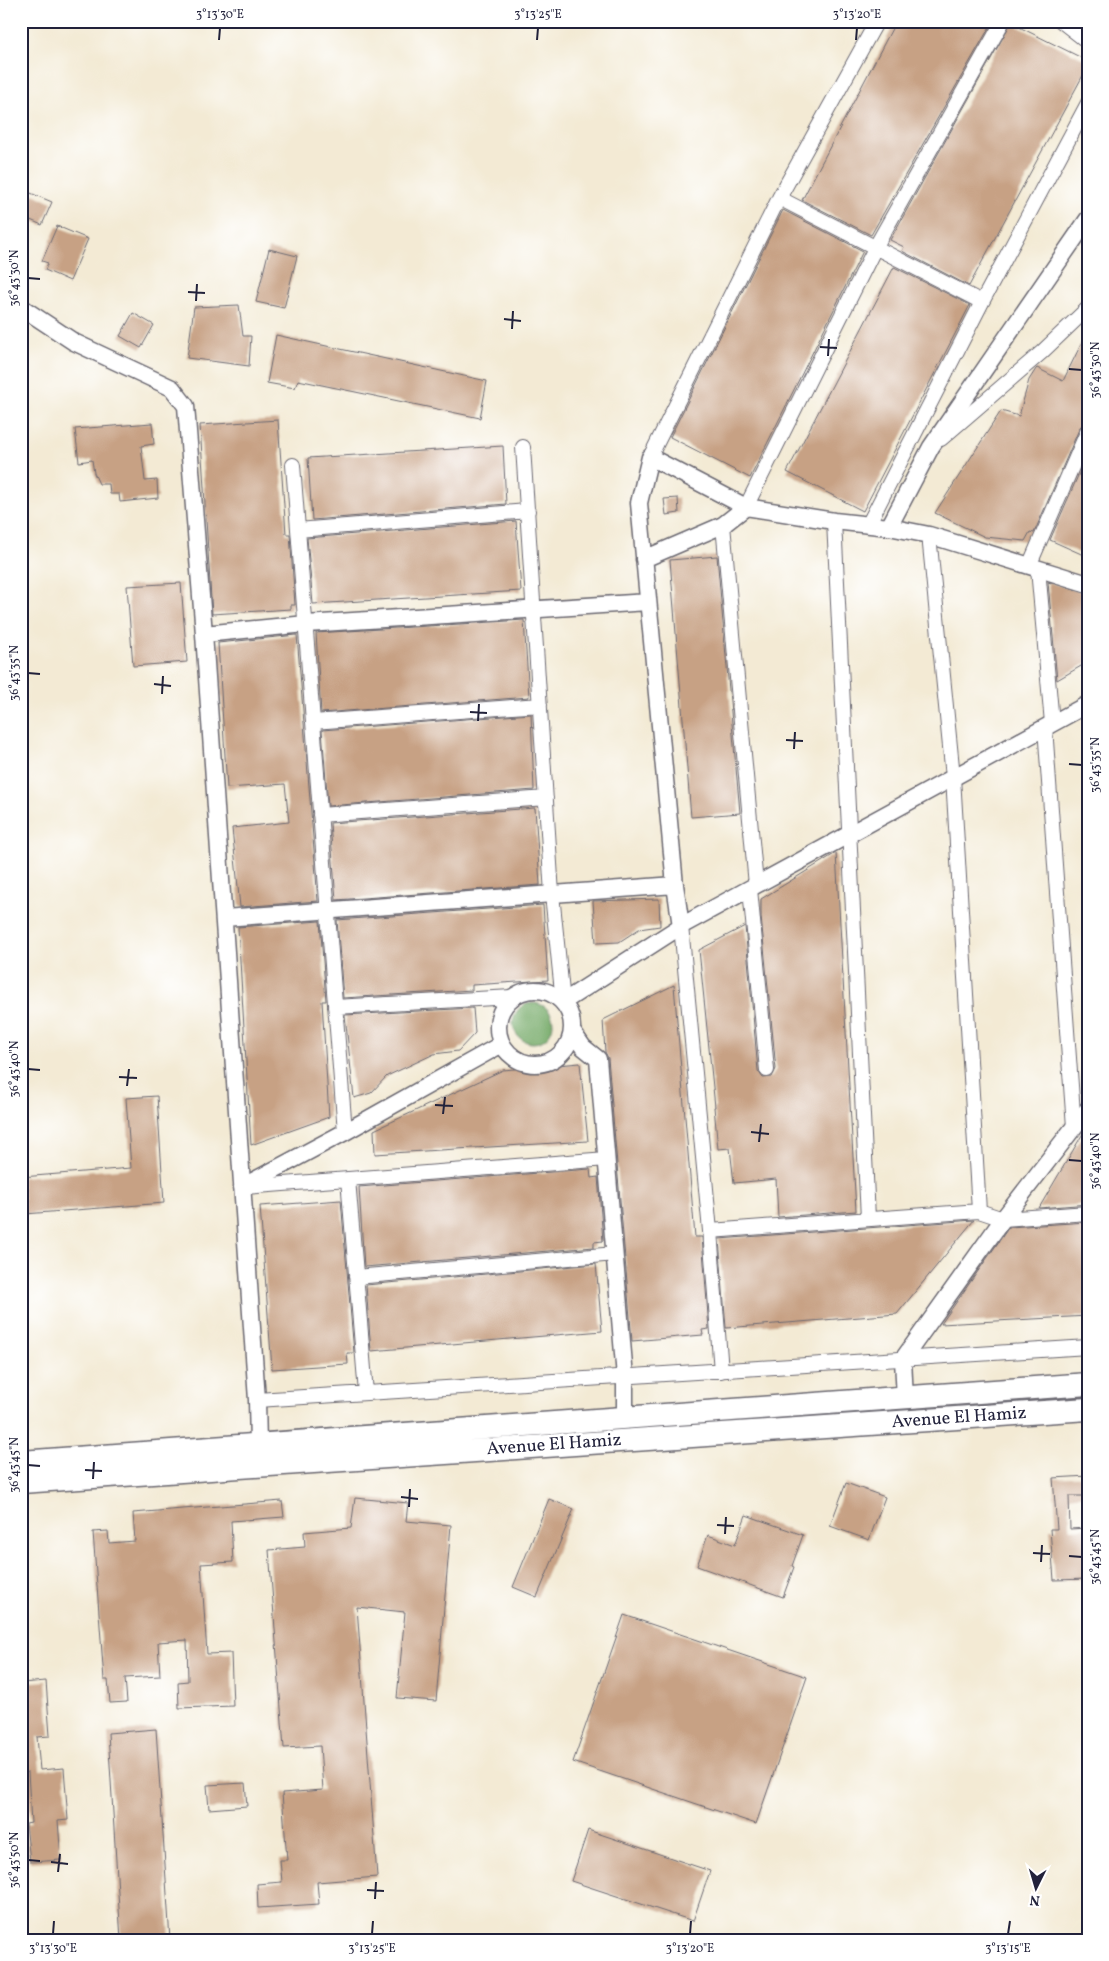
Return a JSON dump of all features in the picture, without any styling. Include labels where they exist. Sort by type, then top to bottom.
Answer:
[{"type":"highway","points":[[21,1462],[905,1399],[1088,1384]]},
{"type":"highway","name":"Avenue El Hamiz","points":[[21,1482],[1088,1409]]},
{"type":"street","points":[[721,1371],[710,1231],[639,503],[650,457],[778,198],[877,21]]},
{"type":"street","points":[[644,559],[723,525],[746,507],[876,246],[1003,21]]},
{"type":"street","points":[[1061,21],[1088,42]]},
{"type":"street","points":[[868,525],[982,302],[1088,103]]},
{"type":"street","points":[[778,198],[876,246],[982,302]]},
{"type":"street","points":[[890,527],[931,447],[1088,219]]},
{"type":"street","points":[[21,307],[74,342],[172,388],[186,406],[258,1400],[258,1446]]},
{"type":"street","points":[[931,447],[1042,352],[1088,308]]},
{"type":"street","points":[[1074,1127],[1049,725],[1034,567],[1088,430]]},
{"type":"street","points":[[523,448],[552,894],[563,1002]]},
{"type":"street","points":[[650,457],[746,507],[834,521],[890,527],[929,535],[1088,584]]},
{"type":"street","points":[[293,465],[345,1132]]},
{"type":"street","points":[[298,530],[528,511]]},
{"type":"street","points":[[834,521],[868,1218]]},
{"type":"street","points":[[723,525],[767,1070]]},
{"type":"street","points":[[929,535],[953,777],[979,1211]]},
{"type":"street","points":[[204,634],[306,624],[648,602]]},
{"type":"street","points":[[563,1002],[681,926],[1088,704]]},
{"type":"street","points":[[313,722],[540,705]]},
{"type":"street","points":[[320,815],[546,798]]},
{"type":"street","points":[[224,918],[675,885]]},
{"type":"street","points":[[335,1007],[512,997],[525,991],[539,990],[552,994],[563,1002],[572,1021],[572,1031],[568,1044],[559,1055],[548,1062],[534,1064],[521,1061],[510,1054],[502,1044],[498,1034],[498,1024],[502,1009],[512,997]]},
{"type":"street","points":[[572,1031],[584,1047],[598,1059],[626,1377],[625,1418]]},
{"type":"street","points":[[242,1187],[502,1044]]},
{"type":"street","points":[[905,1399],[903,1359],[1003,1219],[1088,1109]]},
{"type":"street","points":[[242,1187],[607,1159]]},
{"type":"street","points":[[348,1179],[366,1393]]},
{"type":"street","points":[[710,1231],[979,1211],[1003,1219],[1088,1213]]},
{"type":"street","points":[[356,1277],[615,1254]]},
{"type":"street","points":[[258,1400],[1088,1347]]},
{"type":"green space","points":[[529,1003],[537,1003],[544,1006],[550,1012],[553,1023],[550,1034],[544,1040],[537,1043],[529,1043],[522,1040],[516,1034],[513,1027],[513,1019],[516,1012],[522,1006]]},
{"type":"building","points":[[896,21],[993,21],[871,235],[802,200]]},
{"type":"building","points":[[1011,23],[1088,61],[1088,66],[969,286],[902,251],[904,247],[890,240]]},
{"type":"building","points":[[21,189],[52,202],[42,225],[21,216]]},
{"type":"building","points":[[783,210],[863,251],[750,478],[670,437]]},
{"type":"building","points":[[57,226],[88,239],[70,281],[45,270],[48,263],[42,261]]},
{"type":"building","points":[[269,249],[297,256],[284,308],[256,302]]},
{"type":"building","points":[[894,267],[970,305],[863,511],[787,472]]},
{"type":"building","points":[[239,305],[243,336],[251,336],[249,366],[187,358],[194,307]]},
{"type":"building","points":[[133,313],[154,325],[141,348],[120,336]]},
{"type":"building","points":[[1088,330],[1088,421],[1080,427],[1034,533],[1030,532],[1025,541],[985,537],[935,513],[1001,411],[1019,416],[1029,380],[1036,369],[1063,381]]},
{"type":"building","points":[[276,335],[487,381],[480,418],[298,380],[295,388],[267,383]]},
{"type":"building","points":[[278,420],[286,534],[290,534],[295,605],[291,605],[291,609],[212,614],[200,425]]},
{"type":"building","points":[[152,423],[154,444],[141,446],[145,481],[157,480],[158,498],[120,502],[119,494],[110,494],[109,484],[99,484],[94,473],[92,460],[79,462],[75,429]]},
{"type":"building","points":[[503,446],[506,504],[312,520],[308,458]]},
{"type":"building","points":[[1088,453],[1088,557],[1050,540]]},
{"type":"building","points":[[678,498],[679,513],[666,515],[664,499]]},
{"type":"building","points":[[516,521],[521,591],[313,604],[307,538]]},
{"type":"building","points":[[717,556],[740,813],[691,817],[670,560]]},
{"type":"building","points":[[1048,582],[1088,594],[1088,662],[1057,680]]},
{"type":"building","points":[[181,583],[187,662],[133,666],[127,586]]},
{"type":"building","points":[[524,620],[529,697],[321,713],[316,633]]},
{"type":"building","points":[[297,635],[318,901],[240,907],[232,828],[289,822],[285,784],[227,788],[218,643]]},
{"type":"building","points":[[531,714],[534,790],[328,806],[322,730]]},
{"type":"building","points":[[535,808],[540,885],[336,900],[330,823]]},
{"type":"building","points":[[836,853],[856,1211],[778,1217],[776,1179],[734,1183],[730,1148],[718,1149],[699,950],[745,926],[758,1071],[763,1078],[772,1077],[776,1069],[761,917],[761,899]]},
{"type":"building","points":[[659,899],[660,926],[639,929],[619,942],[596,943],[593,901]]},
{"type":"building","points":[[543,905],[548,980],[472,985],[472,990],[343,998],[337,920]]},
{"type":"building","points":[[320,921],[326,1001],[322,1001],[329,1117],[251,1145],[238,927]]},
{"type":"building","points":[[674,985],[695,1237],[702,1237],[709,1329],[702,1330],[703,1335],[632,1341],[608,1058],[605,1052],[603,1020]]},
{"type":"building","points":[[473,1008],[475,1033],[458,1051],[434,1054],[387,1076],[371,1093],[354,1098],[345,1015]]},
{"type":"building","points":[[580,1063],[588,1141],[375,1154],[374,1130],[503,1070]]},
{"type":"building","points":[[157,1096],[164,1203],[25,1214],[22,1177],[131,1168],[126,1098]]},
{"type":"building","points":[[1088,1126],[1088,1204],[1039,1208],[1085,1130]]},
{"type":"building","points":[[590,1169],[591,1178],[598,1177],[603,1241],[594,1242],[594,1247],[364,1267],[359,1187]]},
{"type":"building","points":[[341,1200],[354,1353],[347,1353],[348,1364],[272,1369],[260,1206]]},
{"type":"building","points":[[974,1220],[897,1314],[726,1328],[719,1239]]},
{"type":"building","points":[[1088,1222],[1088,1316],[941,1324],[1009,1227]]},
{"type":"building","points":[[596,1264],[602,1331],[371,1351],[366,1285]]},
{"type":"building","points":[[1088,1476],[1088,1496],[1069,1496],[1070,1529],[1088,1528],[1088,1579],[1054,1580],[1050,1529],[1057,1529],[1053,1478]]},
{"type":"building","points":[[846,1483],[885,1497],[869,1540],[830,1526]]},
{"type":"building","points":[[355,1498],[408,1503],[406,1521],[451,1525],[436,1701],[397,1698],[405,1612],[357,1607],[377,1877],[317,1882],[319,1904],[258,1908],[257,1884],[282,1882],[280,1860],[287,1860],[282,1793],[323,1790],[320,1746],[284,1748],[269,1550],[305,1547],[304,1532],[351,1528]]},
{"type":"building","points":[[549,1499],[574,1509],[537,1597],[513,1587]]},
{"type":"building","points":[[282,1501],[284,1517],[231,1521],[233,1562],[201,1564],[207,1654],[231,1653],[233,1706],[179,1708],[178,1682],[188,1681],[187,1640],[158,1642],[160,1676],[125,1678],[127,1702],[110,1703],[108,1680],[104,1680],[93,1532],[108,1531],[109,1543],[135,1541],[133,1513]]},
{"type":"building","points":[[746,1515],[803,1535],[783,1597],[697,1566],[708,1535],[735,1545]]},
{"type":"building","points":[[624,1615],[807,1677],[756,1824],[573,1762]]},
{"type":"building","points":[[46,1681],[50,1736],[37,1737],[40,1770],[64,1768],[68,1820],[58,1821],[61,1860],[30,1862],[26,1824],[31,1823],[28,1772],[21,1773],[21,1683]]},
{"type":"building","points":[[156,1729],[170,1940],[121,1940],[108,1733]]},
{"type":"building","points":[[245,1783],[247,1806],[209,1809],[207,1785]]},
{"type":"building","points":[[588,1830],[710,1871],[693,1921],[571,1881]]}]
